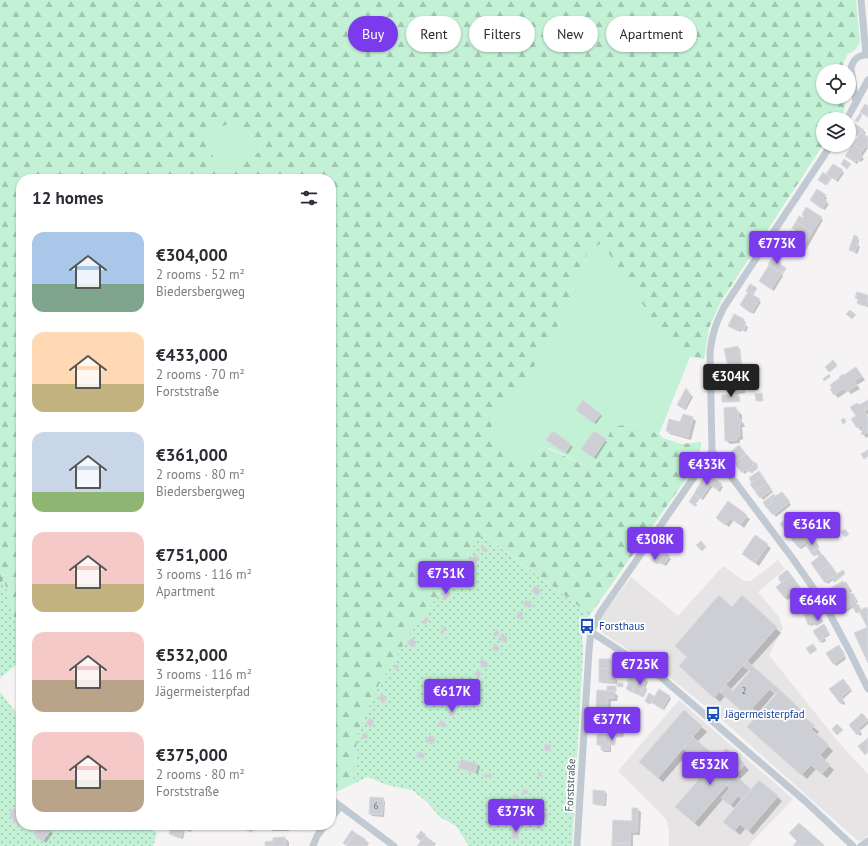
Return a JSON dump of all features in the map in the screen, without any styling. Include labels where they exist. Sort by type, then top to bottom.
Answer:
[{"type":"street","points":[[852,64],[860,56],[867,55],[861,0]]},
{"type":"street","points":[[856,103],[868,80]]},
{"type":"street","points":[[826,152],[724,307],[715,325],[710,352],[712,450],[825,605],[868,690]]},
{"type":"street","name":"Forststraße","points":[[577,846],[588,650],[591,632],[600,613],[712,450]]},
{"type":"street","points":[[591,632],[661,677],[805,801],[853,846]]},
{"type":"street","points":[[336,803],[394,846]]},
{"type":"street","points":[[336,812],[340,807]]},
{"type":"street","points":[[313,846],[322,830]]},
{"type":"street","points":[[861,846],[868,841]]},
{"type":"shaded area","points":[[778,560],[785,569],[758,592],[779,617],[783,628],[769,655],[840,744],[868,774],[868,835],[861,841],[857,840],[720,718],[668,676],[603,633],[599,627],[598,621],[631,577],[678,616],[723,566],[744,581],[751,581]]},
{"type":"shaded area","points":[[679,700],[793,799],[748,846],[669,846],[669,831],[666,819],[618,771]]},
{"type":"green space","points":[[0,0],[856,0],[860,42],[856,49],[847,55],[843,64],[816,64],[816,104],[845,104],[843,112],[816,112],[816,152],[818,152],[720,303],[709,328],[704,359],[690,357],[675,347],[654,321],[602,243],[588,251],[554,335],[519,390],[492,420],[493,435],[521,459],[529,457],[545,447],[588,467],[599,460],[612,427],[630,424],[659,434],[663,438],[681,444],[701,442],[701,448],[693,469],[590,615],[494,542],[480,537],[408,637],[376,690],[358,733],[353,784],[336,792],[336,174],[16,174],[16,626],[0,565]],"holes":[[[231,124],[253,135],[260,145],[259,152],[231,170],[221,171],[215,163],[209,143],[211,133],[218,127]]]},
{"type":"green space","points":[[231,124],[253,135],[260,145],[259,152],[231,170],[221,171],[215,163],[209,143],[211,133],[218,127]]},
{"type":"green space","points":[[603,243],[654,321],[675,347],[690,357],[659,434],[630,424],[612,427],[599,460],[588,467],[545,447],[529,457],[521,459],[493,435],[492,420],[519,390],[554,335],[588,251]]},
{"type":"green space","points":[[485,536],[590,615],[583,622],[583,653],[572,846],[469,846],[456,826],[440,817],[427,802],[412,790],[387,785],[368,777],[353,784],[358,733],[376,690],[408,637],[480,537]]},
{"type":"green space","points":[[0,565],[16,626],[16,665],[0,678]]},
{"type":"green space","points":[[0,692],[16,713],[16,830],[152,830],[157,833],[153,846],[0,846]]},
{"type":"building","points":[[865,104],[868,106],[868,117],[860,112]]},
{"type":"building","points":[[860,113],[862,115],[858,122],[856,119]]},
{"type":"building","points":[[856,124],[864,130],[858,136],[856,135]]},
{"type":"building","points":[[861,132],[868,137],[868,148],[865,146],[863,150],[856,146],[856,140]]},
{"type":"building","points":[[856,146],[863,150],[860,154],[862,156],[859,161],[856,160],[855,162],[845,156],[848,152],[856,152]]},
{"type":"building","points":[[844,159],[851,164],[847,169],[841,164]]},
{"type":"building","points":[[833,164],[843,170],[836,180],[826,174]]},
{"type":"building","points":[[823,172],[831,178],[826,185],[818,180]]},
{"type":"building","points":[[817,189],[826,195],[823,199],[827,201],[822,209],[810,200]]},
{"type":"building","points":[[806,207],[822,217],[812,232],[796,222],[799,216],[803,218],[804,216],[802,215]]},
{"type":"building","points":[[796,222],[812,232],[798,254],[782,243],[791,230],[794,232],[795,230],[792,228]]},
{"type":"building","points":[[854,235],[858,237],[856,243],[858,244],[855,252],[849,250]]},
{"type":"building","points":[[782,243],[790,248],[787,252],[780,247]]},
{"type":"building","points":[[773,257],[781,262],[780,264],[786,268],[782,273],[768,264]]},
{"type":"building","points":[[769,265],[782,273],[771,289],[759,281]]},
{"type":"building","points":[[750,284],[757,288],[753,295],[746,291]]},
{"type":"building","points":[[748,292],[760,299],[751,313],[740,305]]},
{"type":"building","points":[[857,292],[868,295],[867,306],[857,303],[858,299],[855,298]]},
{"type":"building","points":[[850,310],[856,315],[852,319],[846,314]]},
{"type":"building","points":[[734,314],[744,319],[742,322],[746,324],[744,330],[740,328],[738,331],[728,326]]},
{"type":"building","points":[[738,346],[741,364],[728,366],[724,349]]},
{"type":"building","points":[[833,360],[837,365],[829,372],[825,367]]},
{"type":"building","points":[[856,367],[862,376],[854,381],[857,385],[847,392],[844,388],[834,395],[830,389],[832,388],[830,385],[843,374],[844,375]]},
{"type":"building","points":[[829,374],[830,377],[824,381],[823,379]]},
{"type":"building","points":[[741,376],[744,391],[732,393],[730,378]]},
{"type":"building","points":[[686,388],[691,395],[684,409],[677,405]]},
{"type":"building","points":[[762,393],[763,401],[756,401],[755,394]]},
{"type":"building","points":[[722,395],[739,395],[740,401],[722,402]]},
{"type":"building","points":[[583,400],[601,414],[593,423],[576,410]]},
{"type":"building","points":[[868,400],[868,409],[864,411],[868,418],[868,432],[862,435],[861,433],[863,431],[861,429],[864,427],[862,425],[857,428],[851,419],[856,416],[850,407],[858,403],[859,405]]},
{"type":"building","points":[[736,407],[736,410],[738,410],[739,419],[741,419],[741,424],[739,424],[740,436],[737,436],[737,440],[725,441],[724,408]]},
{"type":"building","points":[[683,414],[693,417],[688,437],[666,431],[669,419],[680,422]]},
{"type":"building","points":[[844,418],[846,422],[843,424],[841,420]]},
{"type":"building","points":[[553,431],[571,444],[565,453],[546,440]]},
{"type":"building","points":[[594,431],[606,439],[593,458],[581,449]]},
{"type":"building","points":[[739,445],[746,454],[734,463],[727,455]]},
{"type":"building","points":[[868,450],[868,456],[864,459],[861,454]]},
{"type":"building","points":[[746,454],[754,463],[752,465],[753,466],[747,471],[746,469],[742,473],[734,463]]},
{"type":"building","points":[[755,462],[758,466],[751,473],[749,470]]},
{"type":"building","points":[[759,471],[762,475],[752,483],[749,478]]},
{"type":"building","points":[[706,473],[722,484],[718,490],[710,485],[701,499],[694,494]]},
{"type":"building","points":[[762,475],[767,483],[755,491],[750,484]]},
{"type":"building","points":[[767,483],[772,490],[760,498],[755,491]]},
{"type":"building","points":[[782,492],[790,502],[773,515],[766,507],[773,502],[771,499]]},
{"type":"building","points":[[694,494],[699,497],[695,503],[697,505],[695,506],[689,502]]},
{"type":"building","points":[[774,494],[775,496],[771,499],[773,502],[766,507],[763,502]]},
{"type":"building","points":[[728,501],[747,515],[740,525],[730,518],[725,525],[716,518]]},
{"type":"building","points":[[792,514],[799,524],[790,531],[789,529],[786,531],[780,524]]},
{"type":"building","points":[[797,525],[800,528],[793,533],[790,531]]},
{"type":"building","points":[[845,529],[849,534],[845,537],[841,532]]},
{"type":"building","points":[[802,530],[810,539],[799,548],[791,539]]},
{"type":"building","points":[[755,535],[768,544],[755,563],[742,554]]},
{"type":"building","points":[[814,539],[819,547],[811,553],[806,545]]},
{"type":"building","points":[[701,541],[706,547],[702,551],[696,545]]},
{"type":"building","points":[[483,546],[488,550],[486,553],[481,549]]},
{"type":"building","points":[[817,548],[821,553],[818,556],[816,554],[814,556],[811,553]]},
{"type":"building","points":[[660,549],[670,556],[663,565],[653,557]]},
{"type":"building","points":[[822,554],[830,564],[818,573],[811,563]]},
{"type":"building","points":[[475,555],[480,559],[475,564],[470,560]]},
{"type":"building","points":[[653,557],[659,562],[657,564],[652,560]]},
{"type":"building","points":[[830,564],[837,574],[825,583],[818,573]]},
{"type":"building","points":[[467,566],[471,569],[467,574],[462,570]]},
{"type":"building","points":[[787,570],[791,575],[782,583],[779,580],[779,576]]},
{"type":"building","points":[[843,570],[845,573],[834,582],[831,578]]},
{"type":"building","points":[[791,575],[805,594],[796,601],[789,593],[784,597],[776,587]]},
{"type":"building","points":[[456,579],[462,584],[458,588],[452,584]]},
{"type":"building","points":[[843,581],[844,583],[846,582],[850,592],[836,600],[829,589]]},
{"type":"building","points":[[535,586],[541,590],[538,596],[531,591]]},
{"type":"building","points":[[446,590],[451,594],[445,601],[442,599],[444,596],[442,594]]},
{"type":"building","points":[[850,592],[851,594],[853,593],[856,603],[842,611],[836,600]]},
{"type":"building","points":[[719,595],[732,607],[742,595],[777,627],[714,698],[679,666],[687,657],[675,646]]},
{"type":"building","points":[[526,600],[533,605],[530,608],[523,604]]},
{"type":"building","points":[[858,604],[861,610],[856,613],[853,607]]},
{"type":"building","points":[[815,607],[821,618],[808,625],[804,613]]},
{"type":"building","points":[[867,607],[868,626],[867,627],[859,611]]},
{"type":"building","points":[[520,611],[523,613],[520,619],[516,617]]},
{"type":"building","points":[[426,617],[429,619],[425,625],[422,623]]},
{"type":"building","points":[[821,618],[823,621],[815,625],[813,622]]},
{"type":"building","points":[[824,624],[829,633],[823,636],[825,638],[820,642],[813,631]]},
{"type":"building","points":[[445,626],[447,628],[442,635],[440,633]]},
{"type":"building","points":[[868,627],[868,663],[854,633]]},
{"type":"building","points":[[496,630],[499,632],[496,637],[493,635]]},
{"type":"building","points":[[502,633],[508,638],[505,643],[498,640]]},
{"type":"building","points":[[411,638],[417,642],[413,647],[407,643]]},
{"type":"building","points":[[495,644],[500,648],[497,652],[492,649]]},
{"type":"building","points":[[813,644],[817,650],[810,654],[806,648]]},
{"type":"building","points":[[839,645],[845,655],[833,664],[826,653]]},
{"type":"building","points":[[482,659],[489,664],[486,668],[479,663]]},
{"type":"building","points":[[599,659],[611,659],[611,669],[599,668]]},
{"type":"building","points":[[747,661],[780,690],[776,695],[770,689],[752,708],[759,714],[753,721],[720,692],[726,685],[733,691],[750,671],[743,666]]},
{"type":"building","points":[[396,664],[399,666],[397,670],[394,668]]},
{"type":"building","points":[[599,668],[611,669],[611,676],[615,676],[615,682],[599,682]]},
{"type":"building","points":[[477,670],[482,673],[479,678],[474,674]]},
{"type":"building","points":[[631,672],[640,676],[632,692],[626,689],[629,682],[627,681]]},
{"type":"building","points":[[640,676],[647,679],[639,695],[632,692]]},
{"type":"building","points":[[843,679],[851,689],[841,697],[843,701],[841,704],[829,689]]},
{"type":"building","points":[[617,683],[623,683],[623,687],[617,686]]},
{"type":"building","points":[[607,686],[616,686],[616,691],[607,691]]},
{"type":"building","points":[[643,687],[647,689],[643,697],[639,695]]},
{"type":"building","points":[[465,689],[470,692],[466,697],[462,694]]},
{"type":"building","points":[[659,689],[670,696],[662,709],[651,702]]},
{"type":"building","points":[[597,690],[615,691],[614,698],[608,698],[607,716],[613,717],[612,723],[595,722]]},
{"type":"building","points":[[780,690],[800,709],[798,711],[815,726],[811,729],[829,745],[820,755],[830,765],[822,774],[811,765],[801,775],[747,727]]},
{"type":"building","points":[[649,693],[654,696],[649,704],[645,701]]},
{"type":"building","points":[[381,694],[387,697],[384,703],[378,699]]},
{"type":"building","points":[[459,698],[463,701],[459,707],[455,704]]},
{"type":"building","points":[[451,709],[455,712],[452,717],[448,714]]},
{"type":"building","points":[[684,710],[702,726],[658,778],[639,762]]},
{"type":"building","points":[[862,713],[868,720],[858,728],[861,731],[857,735],[849,725]]},
{"type":"building","points":[[622,717],[638,718],[638,726],[620,725]]},
{"type":"building","points":[[369,718],[374,721],[371,727],[366,724]]},
{"type":"building","points":[[441,720],[447,725],[444,728],[438,724]]},
{"type":"building","points":[[837,724],[843,730],[837,735],[832,729]]},
{"type":"building","points":[[616,732],[624,732],[623,737],[616,737]]},
{"type":"building","points":[[363,733],[368,735],[366,739],[362,738]]},
{"type":"building","points":[[597,734],[609,734],[609,750],[601,750],[601,745],[597,745]]},
{"type":"building","points":[[430,735],[436,739],[432,745],[425,741]]},
{"type":"building","points":[[609,736],[615,737],[615,745],[609,745]]},
{"type":"building","points":[[693,737],[717,758],[707,769],[683,748]]},
{"type":"building","points":[[868,738],[868,752],[865,755],[858,746]]},
{"type":"building","points":[[545,744],[551,745],[550,751],[544,750]]},
{"type":"building","points":[[726,748],[745,764],[694,823],[675,807]]},
{"type":"building","points":[[419,751],[425,755],[423,759],[416,756]]},
{"type":"building","points":[[461,759],[478,764],[475,773],[458,768]]},
{"type":"building","points":[[539,772],[543,773],[542,777],[538,776]]},
{"type":"building","points":[[485,774],[492,774],[491,778],[484,777]]},
{"type":"building","points":[[735,775],[751,789],[743,799],[738,796],[730,805],[721,798],[730,788],[726,785]]},
{"type":"building","points":[[759,780],[778,796],[748,831],[740,824],[734,831],[723,822]]},
{"type":"building","points":[[523,789],[528,789],[528,794],[523,794]]},
{"type":"building","points":[[593,790],[605,791],[604,804],[593,804]]},
{"type":"building","points":[[513,794],[518,795],[518,798],[513,798]]},
{"type":"building","points":[[370,797],[384,798],[382,815],[369,814]]},
{"type":"building","points":[[14,808],[16,809],[16,824],[12,821],[13,819],[9,815]]},
{"type":"building","points":[[632,808],[638,808],[637,832],[630,832],[630,843],[612,843],[613,820],[632,821]]},
{"type":"building","points":[[541,811],[548,814],[546,819],[539,816]]},
{"type":"building","points":[[510,820],[514,820],[514,825],[511,825]]},
{"type":"building","points":[[538,823],[542,825],[540,830],[536,828]]},
{"type":"building","points":[[799,823],[824,845],[793,846],[797,841],[789,833]]},
{"type":"building","points":[[513,828],[519,828],[518,839],[512,838]]},
{"type":"building","points":[[36,830],[51,830],[43,841],[33,834]]},
{"type":"building","points":[[170,830],[183,830],[181,837],[169,834]]},
{"type":"building","points":[[352,830],[355,833],[346,845],[343,843]]},
{"type":"building","points":[[421,831],[426,835],[421,841],[416,837]]},
{"type":"building","points":[[355,833],[369,843],[367,846],[346,846]]},
{"type":"building","points":[[425,836],[436,844],[434,846],[417,846]]},
{"type":"building","points":[[285,837],[286,846],[265,846],[265,842],[273,841],[273,838]]},
{"type":"building","points":[[612,843],[630,843],[630,846],[612,846]]},
{"type":"place","name":"Forsthaus","points":[[587,626]]},
{"type":"place","name":"Jägermeisterpfad","points":[[713,714]]}]
